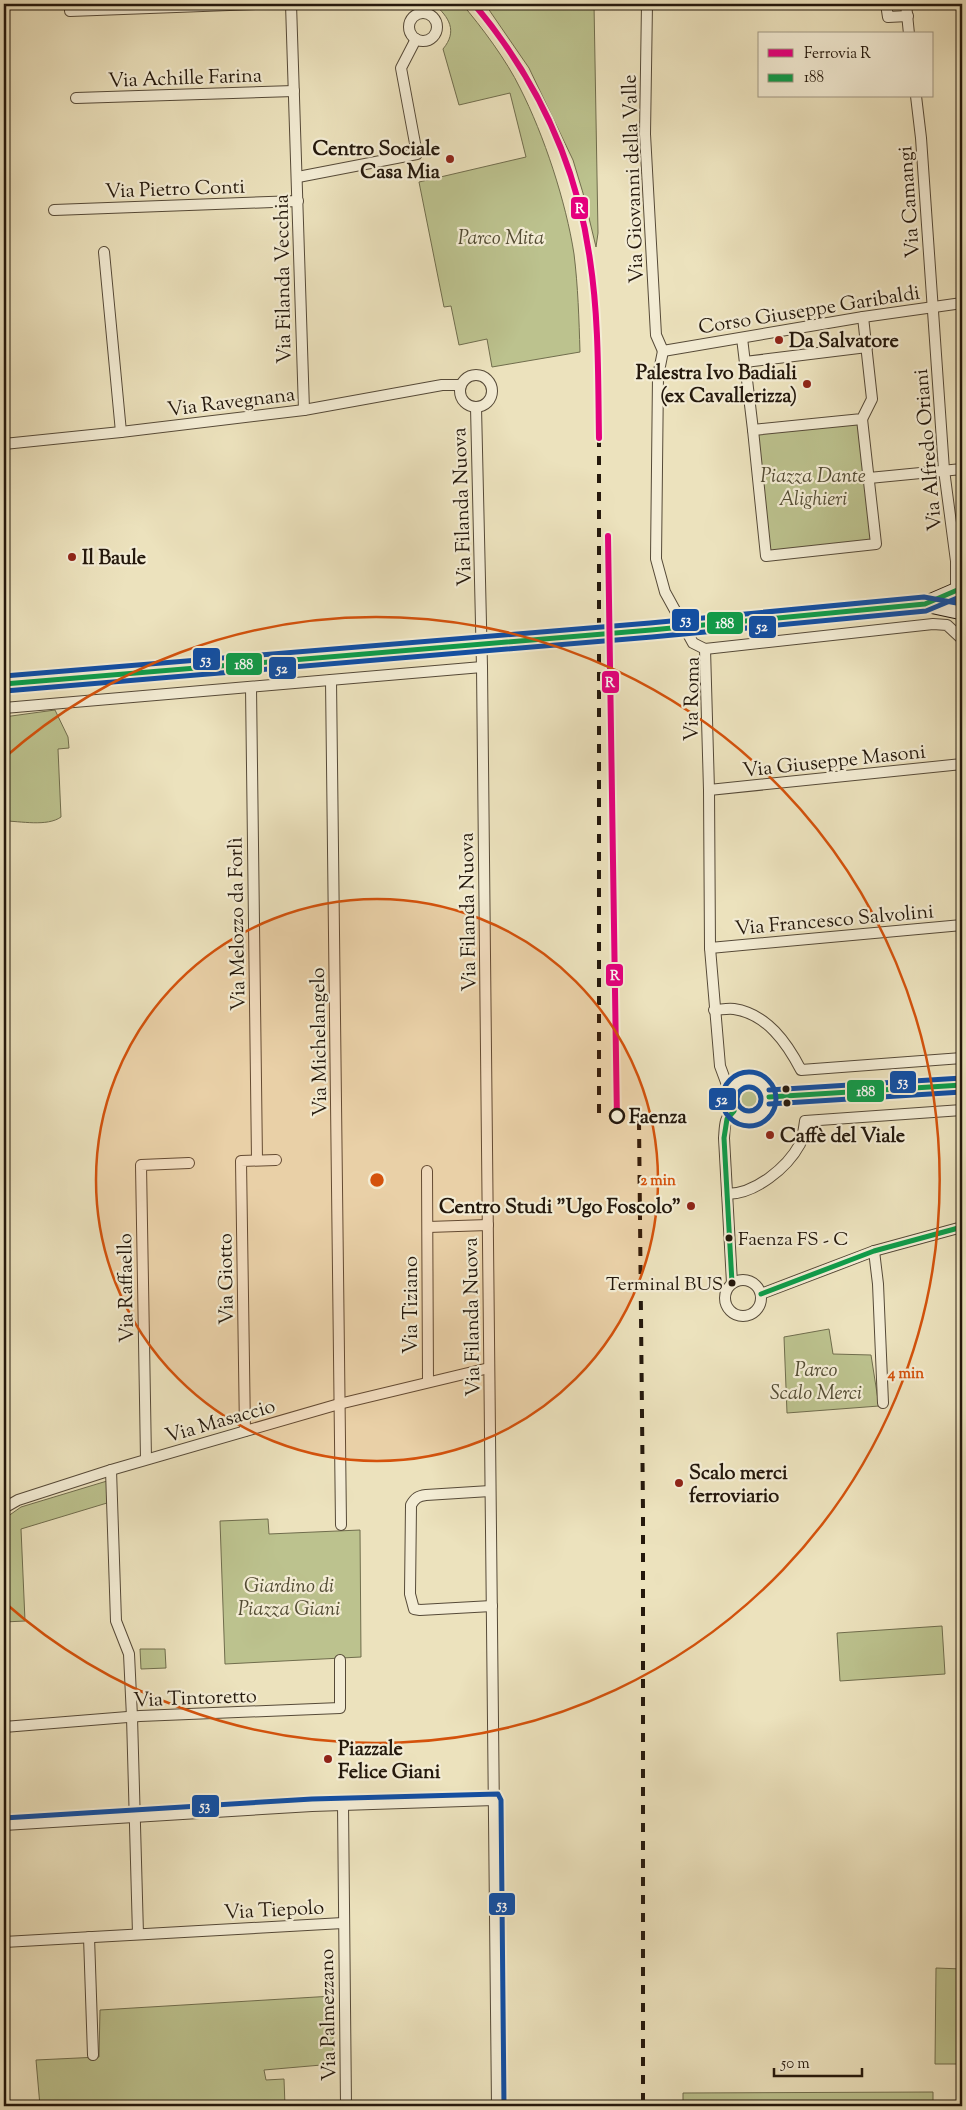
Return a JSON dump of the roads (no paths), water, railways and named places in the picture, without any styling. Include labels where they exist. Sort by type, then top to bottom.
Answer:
[{"type":"main road","points":[[4,684],[651,630],[925,604],[959,590]]},
{"type":"main road","points":[[925,604],[962,612]]},
{"type":"street","points":[[70,11],[256,4]]},
{"type":"street","name":"Via Filanda Vecchia","points":[[291,4],[304,410]]},
{"type":"street","name":"Via Giovanni della Valle","points":[[647,4],[644,134],[656,335],[662,351]]},
{"type":"street","points":[[886,4],[888,17],[908,16]]},
{"type":"street","points":[[906,4],[910,32]]},
{"type":"street","name":"Via Filanda Vecchia","points":[[298,177],[417,154],[401,68],[416,40]]},
{"type":"street","name":"Via Achille Farina","points":[[76,98],[294,90]]},
{"type":"street","name":"Via Camangi","points":[[916,98],[933,306]]},
{"type":"street","name":"Via Pietro Conti","points":[[54,210],[298,201]]},
{"type":"street","points":[[104,252],[121,432]]},
{"type":"street","name":"Corso Giuseppe Garibaldi","points":[[662,351],[863,317],[962,303]]},
{"type":"street","name":"Via Alfredo Oriani","points":[[933,306],[944,470],[959,590]]},
{"type":"street","points":[[742,338],[766,556],[876,544],[862,419],[872,399],[863,317]]},
{"type":"street","points":[[745,362],[867,347]]},
{"type":"street","points":[[662,351],[658,376],[656,559],[664,592],[693,643],[704,650]]},
{"type":"street","name":"Via Ravegnana","points":[[4,444],[304,410],[442,385],[461,385],[468,377],[478,376],[487,380],[491,390],[489,400],[476,407]]},
{"type":"street","points":[[461,385],[462,400],[470,406],[476,407]]},
{"type":"street","name":"Via Filanda Nuova","points":[[476,407],[482,667],[497,2106]]},
{"type":"street","points":[[753,430],[862,419]]},
{"type":"street","points":[[869,478],[962,469]]},
{"type":"street","name":"Via Roma","points":[[730,1093],[720,1066],[710,948],[709,790],[704,650],[933,624],[947,625],[962,639]]},
{"type":"street","points":[[4,708],[482,667]]},
{"type":"street","name":"Via Michelangelo","points":[[331,680],[339,1404]]},
{"type":"street","name":"Via Melozzo da Forlì","points":[[251,687],[257,1160]]},
{"type":"street","name":"Via Giuseppe Masoni","points":[[709,790],[962,764]]},
{"type":"street","name":"Via Francesco Salvolini","points":[[710,948],[962,925]]},
{"type":"street","points":[[714,1010],[733,1009],[756,1016],[779,1035],[801,1070],[962,1058]]},
{"type":"street","points":[[748,1080],[762,1084],[768,1098],[764,1111],[754,1117],[743,1117],[734,1111],[729,1102],[730,1093],[738,1084],[748,1080]]},
{"type":"street","points":[[768,1098],[962,1085]]},
{"type":"street","points":[[728,1194],[736,1194],[762,1182],[783,1166],[800,1144],[806,1121],[962,1110]]},
{"type":"street","points":[[732,1283],[744,1280],[754,1284],[761,1300],[756,1310],[751,1314],[740,1316],[729,1310],[726,1304],[726,1293],[732,1283],[725,1124],[729,1114],[734,1111]]},
{"type":"street","points":[[257,1160],[276,1160]]},
{"type":"street","name":"Via Giotto","points":[[245,1431],[241,1161],[257,1160]]},
{"type":"street","name":"Via Raffaello","points":[[146,1459],[141,1165],[188,1163]]},
{"type":"street","name":"Via Tiziano","points":[[427,1171],[428,1382]]},
{"type":"street","name":"Via Tiziano","points":[[428,1228],[488,1225]]},
{"type":"street","points":[[760,1294],[874,1251],[962,1227]]},
{"type":"street","points":[[874,1251],[878,1284],[883,1403]]},
{"type":"street","name":"Via Masaccio","points":[[4,1508],[18,1500],[146,1459],[339,1404],[490,1368]]},
{"type":"street","points":[[339,1404],[341,1525]]},
{"type":"street","points":[[111,1470],[116,1621],[129,1654],[136,1816],[138,1934]]},
{"type":"street","points":[[490,1491],[419,1496],[414,1499],[411,1505],[410,1594],[414,1609],[420,1610],[492,1606]]},
{"type":"street","name":"Via Masaccio","points":[[4,1513],[18,1500]]},
{"type":"street","name":"Via Tintoretto","points":[[4,1727],[132,1717],[340,1708],[340,1660]]},
{"type":"street","points":[[4,1825],[343,1805],[494,1800]]},
{"type":"street","name":"Via Tiepolo","points":[[4,1942],[343,1924],[343,1805]]},
{"type":"street","name":"Via Palmezzano","points":[[343,1924],[346,2106]]},
{"type":"street","points":[[89,1937],[93,2055]]},
{"type":"railway","points":[[599,438],[599,1122]]},
{"type":"railway","points":[[639,1121],[643,1511],[643,2106]]},
{"type":"rail line","name":"R","points":[[474,4],[496,32],[535,92],[564,156],[575,190],[584,224],[593,282],[599,438]]},
{"type":"rail line","name":"R","points":[[608,536],[617,1121]]},
{"type":"place","name":"Centro Sociale Casa Mia","points":[[450,159]]},
{"type":"place","name":"Da Salvatore","points":[[779,340]]},
{"type":"place","name":"Palestra Ivo Badiali (ex Cavallerizza)","points":[[807,384]]},
{"type":"place","name":"Il Baule","points":[[72,557]]},
{"type":"place","name":"Faenza","points":[[617,1116]]},
{"type":"place","name":"Caffè del Viale","points":[[770,1135]]},
{"type":"place","name":"Centro Studi \"Ugo Foscolo\"","points":[[691,1206]]},
{"type":"place","name":"Faenza FS - C","points":[[729,1238]]},
{"type":"place","name":"Terminal BUS","points":[[732,1283]]},
{"type":"place","name":"Scalo merci ferroviario","points":[[679,1483]]},
{"type":"place","name":"Piazzale Felice Giani","points":[[328,1759]]},
{"type":"park label","name":"Parco Mita","points":[[501,237]]},
{"type":"park label","name":"Piazza Dante Alighieri","points":[[813,486]]},
{"type":"park label","name":"Parco Scalo Merci","points":[[816,1380]]},
{"type":"park label","name":"Giardino di Piazza Giani","points":[[289,1596]]}]
